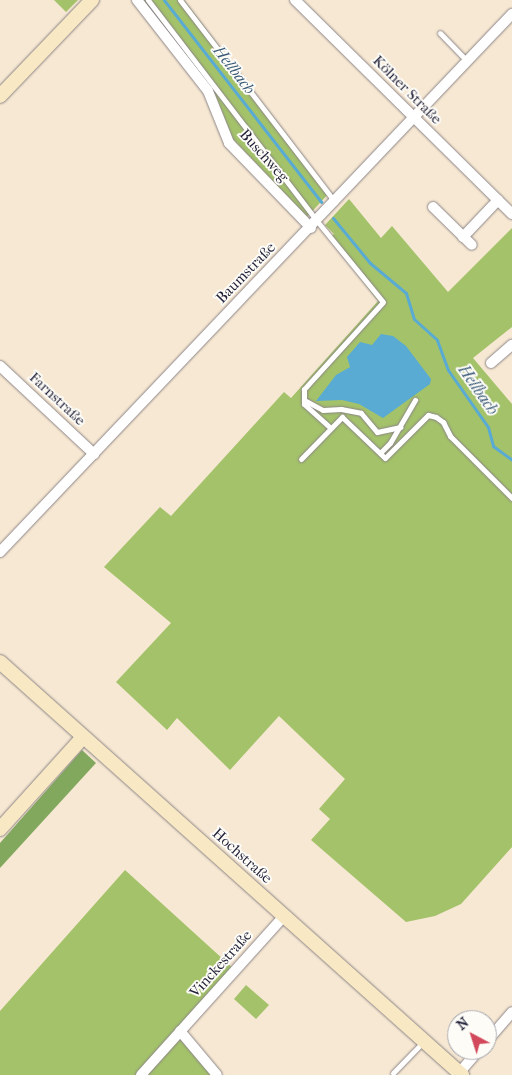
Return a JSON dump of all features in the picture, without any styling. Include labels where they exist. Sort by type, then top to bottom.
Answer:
[{"type":"street","points":[[0,96],[92,0]]},
{"type":"street","name":"Buschweg","points":[[137,0],[208,91],[229,143],[314,225]]},
{"type":"street","name":"Kölner Straße","points":[[294,0],[512,214]]},
{"type":"street","name":"Baumstraße","points":[[0,552],[314,225],[512,14]]},
{"type":"street","points":[[463,237],[498,200]]},
{"type":"street","points":[[433,207],[472,245]]},
{"type":"street","points":[[491,363],[512,345]]},
{"type":"street","name":"Farnstraße","points":[[0,366],[94,454]]},
{"type":"street","name":"Hochstraße","points":[[0,662],[460,1074]]},
{"type":"street","points":[[0,829],[83,737]]},
{"type":"street","name":"Vinckestraße","points":[[141,1075],[284,916]]},
{"type":"street","points":[[497,1029],[512,1012]]},
{"type":"street","points":[[180,1032],[218,1075]]},
{"type":"street","points":[[460,1074],[471,1060]]},
{"type":"lane","points":[[148,0],[314,225],[383,302],[304,389],[303,399],[331,428]]},
{"type":"lane","points":[[180,0],[335,202]]},
{"type":"lane","points":[[440,33],[468,62]]},
{"type":"lane","points":[[303,399],[323,410],[341,409],[361,413],[377,432],[400,427]]},
{"type":"lane","points":[[380,453],[400,427],[415,400]]},
{"type":"lane","points":[[300,459],[342,417],[385,458],[428,415],[436,417],[443,422],[450,436],[512,498]]},
{"type":"lane","points":[[393,1073],[423,1041]]},
{"type":"green space","points":[[54,0],[78,0],[66,12]]},
{"type":"green space","points":[[143,0],[184,0],[330,192],[307,217],[233,139],[213,89]]},
{"type":"green space","points":[[349,199],[381,238],[392,226],[448,292],[512,228],[512,327],[473,358],[512,404],[512,847],[461,904],[435,916],[406,922],[311,840],[330,819],[319,809],[345,779],[279,716],[230,770],[177,718],[167,730],[116,682],[171,623],[104,567],[160,507],[171,516],[284,392],[291,398],[378,301],[329,238],[334,234],[325,225]]},
{"type":"green space","points":[[82,750],[96,763],[0,868],[0,843]]},
{"type":"green space","points":[[125,870],[235,970],[180,1031],[217,1075],[0,1075],[0,1011]]},
{"type":"green space","points":[[246,985],[269,1005],[256,1019],[234,999]]},
{"type":"water","points":[[381,334],[393,336],[406,346],[431,379],[430,384],[383,418],[359,404],[342,400],[316,401],[336,375],[350,367],[347,357],[360,342],[372,345]]},
{"type":"waterway","name":"Hellbach","points":[[164,0],[321,202]]},
{"type":"waterway","name":"Hellbach","points":[[333,218],[370,263],[406,293],[414,319],[437,340],[448,370],[488,427],[493,446],[512,460]]}]
